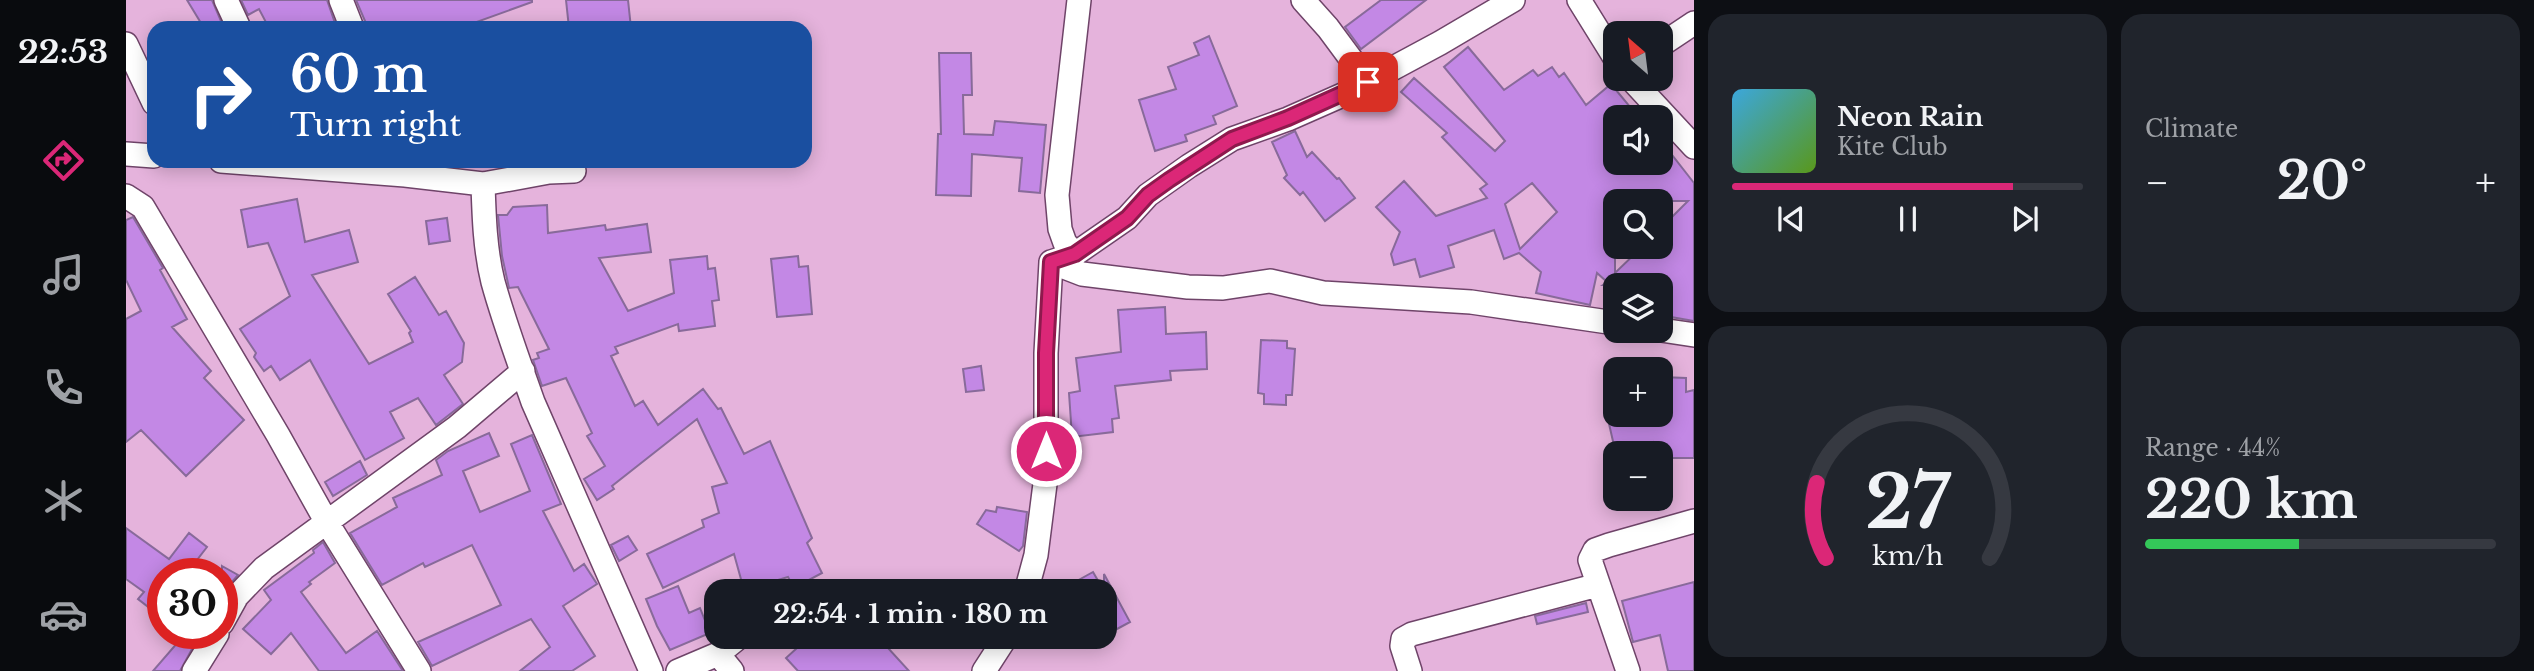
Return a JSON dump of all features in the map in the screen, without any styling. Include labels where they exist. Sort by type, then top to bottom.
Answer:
[{"type":"street","points":[[226,0],[236,21]]},
{"type":"street","points":[[341,0],[349,21]]},
{"type":"street","points":[[1075,254],[1065,243],[1060,229],[1057,195],[1079,0]]},
{"type":"street","points":[[1303,0],[1328,28],[1368,82]]},
{"type":"street","points":[[1051,262],[1075,254],[1127,218],[1158,188],[1232,139],[1288,118],[1368,82],[1513,0]]},
{"type":"street","points":[[1579,0],[1603,39]]},
{"type":"street","points":[[1673,38],[1694,23]]},
{"type":"street","points":[[126,44],[147,88]]},
{"type":"street","points":[[1642,91],[1694,147]]},
{"type":"street","points":[[126,154],[147,156]]},
{"type":"street","points":[[403,168],[483,184],[544,168]]},
{"type":"street","points":[[554,168],[574,171]]},
{"type":"street","points":[[483,184],[484,226],[493,279],[533,402],[651,671]]},
{"type":"street","points":[[126,196],[143,207],[326,521],[419,671]]},
{"type":"street","points":[[1051,262],[1082,274],[1188,287],[1223,288],[1270,281],[1323,293],[1471,302],[1603,321]]},
{"type":"street","points":[[1030,579],[1037,555],[1046,476],[1046,353],[1051,262]]},
{"type":"street","points":[[1673,332],[1694,335]]},
{"type":"street","points":[[238,595],[264,568],[457,427],[523,371]]},
{"type":"street","points":[[1628,671],[1590,560],[1595,550],[1694,521]]},
{"type":"street","points":[[1410,671],[1402,646],[1403,639],[1412,634],[1598,585]]},
{"type":"street","points":[[194,671],[208,649]]},
{"type":"street","points":[[984,671],[998,649]]},
{"type":"street","points":[[678,671],[725,662]]},
{"type":"building","points":[[187,0],[212,0],[221,21],[200,21]]},
{"type":"building","points":[[241,0],[327,0],[334,21],[265,21],[259,9],[248,15]]},
{"type":"building","points":[[356,0],[532,0],[479,21],[365,21]]},
{"type":"building","points":[[566,0],[628,0],[630,21],[568,21]]},
{"type":"building","points":[[1381,0],[1426,0],[1361,49],[1345,27]]},
{"type":"building","points":[[1209,36],[1237,106],[1213,116],[1216,124],[1185,135],[1187,141],[1155,151],[1139,100],[1176,89],[1168,67],[1199,55],[1194,43]]},
{"type":"building","points":[[1468,47],[1504,90],[1533,70],[1538,76],[1552,67],[1559,77],[1564,73],[1586,105],[1603,91],[1617,91],[1628,105],[1603,105],[1603,175],[1673,175],[1673,156],[1694,183],[1694,321],[1673,317],[1673,273],[1615,273],[1603,273],[1603,278],[1597,273],[1590,305],[1536,293],[1541,272],[1519,253],[1504,259],[1494,230],[1448,246],[1454,267],[1420,277],[1415,259],[1394,265],[1391,254],[1400,232],[1376,207],[1404,181],[1436,216],[1487,198],[1480,189],[1487,184],[1442,137],[1447,133],[1401,92],[1414,78],[1495,151],[1505,141],[1444,67]],"holes":[[[1532,183],[1557,212],[1520,249],[1505,204]]]},
{"type":"building","points":[[939,53],[971,53],[972,95],[963,95],[964,134],[993,135],[995,121],[1046,125],[1040,193],[1019,191],[1022,158],[972,154],[971,196],[936,195],[938,134],[941,134]]},
{"type":"building","points":[[1295,131],[1307,157],[1312,152],[1355,198],[1325,221],[1303,192],[1300,195],[1284,178],[1287,175],[1272,142]]},
{"type":"building","points":[[297,199],[305,242],[349,230],[358,262],[312,275],[369,364],[413,342],[409,333],[411,331],[388,294],[415,277],[439,315],[446,311],[464,343],[462,362],[444,375],[463,404],[436,425],[418,398],[390,412],[404,438],[365,460],[310,360],[280,380],[271,366],[264,371],[240,329],[290,296],[268,243],[248,247],[241,210]]},
{"type":"building","points":[[547,205],[548,233],[605,225],[606,230],[647,224],[651,252],[599,258],[628,311],[674,293],[670,260],[707,256],[708,269],[715,268],[719,300],[712,301],[715,326],[679,331],[678,324],[615,347],[618,353],[611,356],[635,406],[643,401],[658,425],[703,389],[718,409],[721,408],[744,454],[770,441],[812,538],[807,543],[822,573],[811,579],[741,579],[734,554],[663,588],[647,554],[704,527],[702,520],[719,513],[712,487],[727,483],[697,419],[612,486],[614,489],[597,500],[584,479],[605,466],[587,436],[592,433],[566,378],[542,386],[533,360],[539,358],[537,353],[549,349],[518,287],[509,288],[502,256],[498,215],[507,215],[513,207]]},
{"type":"building","points":[[133,217],[163,268],[160,270],[187,319],[172,327],[211,371],[204,378],[244,420],[186,476],[141,430],[126,442],[126,319],[141,311],[126,280],[126,220]]},
{"type":"building","points":[[447,218],[450,241],[429,244],[426,221]]},
{"type":"building","points":[[798,256],[799,267],[808,266],[812,314],[777,317],[771,259]]},
{"type":"building","points":[[1165,307],[1166,334],[1206,332],[1207,369],[1170,371],[1171,380],[1115,386],[1119,418],[1112,419],[1113,432],[1072,437],[1069,393],[1080,391],[1076,358],[1121,352],[1118,310]]},
{"type":"building","points":[[1261,340],[1287,341],[1287,348],[1295,349],[1292,395],[1286,395],[1286,405],[1264,404],[1264,394],[1258,393]]},
{"type":"building","points":[[981,366],[984,390],[966,392],[963,369]]},
{"type":"building","points":[[1673,377],[1686,378],[1686,392],[1694,390],[1694,458],[1673,458],[1673,441],[1613,441],[1610,427],[1673,427]]},
{"type":"building","points":[[489,433],[499,456],[463,471],[480,512],[530,491],[511,444],[532,435],[561,504],[543,511],[574,571],[584,564],[597,584],[563,606],[595,656],[572,671],[520,671],[550,647],[531,619],[432,666],[418,642],[501,605],[472,545],[425,567],[423,563],[382,585],[350,533],[397,507],[393,498],[442,475],[436,460],[448,451]]},
{"type":"building","points":[[360,461],[367,475],[333,496],[325,482]]},
{"type":"building","points":[[997,507],[1027,512],[1023,546],[1019,551],[977,524],[986,510],[996,512]]},
{"type":"building","points":[[126,528],[168,558],[147,558],[147,606],[138,599],[144,592],[126,579]]},
{"type":"building","points":[[189,533],[207,547],[199,558],[170,558]]},
{"type":"building","points":[[628,536],[637,550],[619,561],[611,545]]},
{"type":"building","points":[[323,542],[335,563],[309,582],[311,584],[301,592],[346,653],[377,631],[403,671],[319,671],[291,633],[271,654],[243,629],[271,600],[264,590],[314,553],[313,550]]},
{"type":"building","points":[[1093,572],[1097,579],[1080,579]]},
{"type":"building","points":[[1694,582],[1694,671],[1668,671],[1660,635],[1633,642],[1622,601]]},
{"type":"building","points":[[678,586],[689,613],[700,608],[704,618],[704,636],[670,650],[646,599]]},
{"type":"building","points":[[1117,598],[1130,622],[1117,629]]},
{"type":"building","points":[[1586,603],[1588,612],[1537,624],[1535,616]]},
{"type":"building","points":[[172,649],[192,649],[180,671],[153,671]]},
{"type":"building","points":[[796,649],[889,649],[909,671],[798,671],[786,658]]},
{"type":"route","points":[[1046,451],[1046,353],[1051,262],[1075,254],[1127,218],[1148,195],[1232,139],[1288,118],[1368,82]]}]
